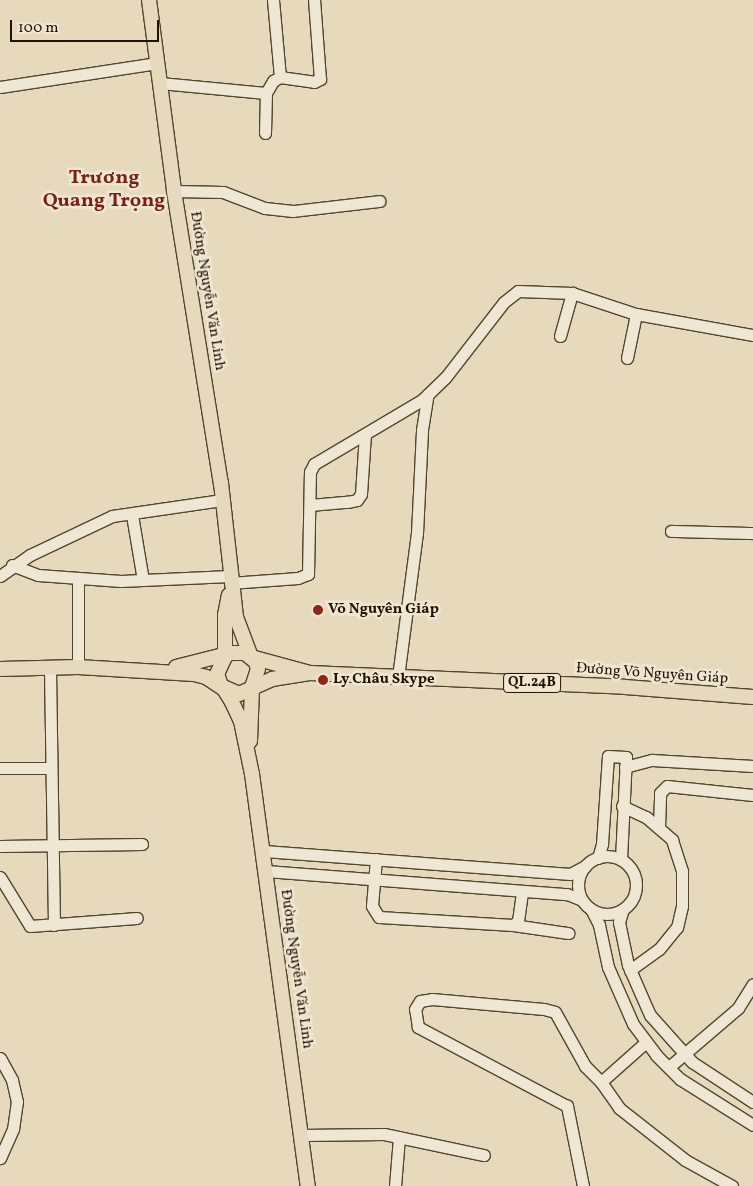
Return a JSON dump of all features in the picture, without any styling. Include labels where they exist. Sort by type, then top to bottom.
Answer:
[{"type":"main road","name":"Đường Nguyễn Văn Linh","points":[[149,0],[174,191],[221,483],[230,582],[236,618],[251,657]]},
{"type":"main road","name":"Đường Nguyễn Văn Linh","points":[[225,657],[225,615],[230,582]]},
{"type":"main road","points":[[0,669],[50,670],[78,667],[155,670],[206,677],[224,689],[239,694],[252,688],[258,669],[251,657],[237,652],[225,657],[155,670]]},
{"type":"main road","points":[[224,689],[217,674],[225,657]]},
{"type":"main road","name":"Đường Võ Nguyên Giáp","points":[[251,657],[310,673]]},
{"type":"main road","name":"Đường Võ Nguyên Giáp","points":[[252,688],[272,679],[310,673],[625,687],[753,697]]},
{"type":"main road","name":"Đường Nguyễn Văn Linh","points":[[249,756],[252,688]]},
{"type":"main road","name":"Đường Nguyễn Văn Linh","points":[[224,689],[241,721],[249,756],[264,851],[308,1186]]},
{"type":"street","points":[[273,0],[280,78]]},
{"type":"street","points":[[265,134],[266,93],[273,81],[280,78],[314,82],[320,80],[314,0]]},
{"type":"street","points":[[0,87],[157,63]]},
{"type":"street","points":[[160,83],[266,93]]},
{"type":"street","points":[[174,191],[223,192],[265,208],[294,211],[379,201]]},
{"type":"street","points":[[12,565],[38,575],[78,579],[230,582],[298,578],[308,574],[310,472],[314,464],[428,394],[451,371],[504,302],[518,291],[572,293],[636,314],[753,335]]},
{"type":"street","points":[[560,336],[572,293]]},
{"type":"street","points":[[627,358],[636,314]]},
{"type":"street","points":[[398,677],[417,534],[422,430],[428,394]]},
{"type":"street","points":[[310,505],[357,500],[362,494],[365,434]]},
{"type":"street","points":[[0,576],[12,565],[112,516],[132,515],[222,500]]},
{"type":"street","points":[[132,515],[143,580]]},
{"type":"street","points":[[671,531],[753,533]]},
{"type":"street","points":[[78,579],[78,667]]},
{"type":"street","points":[[50,670],[50,844],[54,925]]},
{"type":"street","points":[[598,858],[602,844],[608,756],[626,758],[622,806],[621,860]]},
{"type":"street","points":[[625,767],[652,760],[753,766]]},
{"type":"street","points":[[0,768],[51,768]]},
{"type":"street","points":[[659,827],[660,793],[667,786],[753,795]]},
{"type":"street","points":[[622,806],[659,827],[677,849],[682,871],[680,919],[668,940],[630,970]]},
{"type":"street","points":[[0,846],[142,844]]},
{"type":"street","points":[[264,851],[570,874],[598,858],[621,860],[628,866],[636,882],[632,900],[623,909],[609,914],[591,909]]},
{"type":"street","points":[[376,860],[372,906],[379,917],[513,925],[568,933]]},
{"type":"street","points":[[582,900],[578,884],[585,866]]},
{"type":"street","points":[[266,872],[567,894],[582,900],[591,909],[599,924],[608,967],[633,1024],[646,1042],[680,1079],[753,1125]]},
{"type":"street","points":[[0,877],[30,926],[137,918]]},
{"type":"street","points":[[513,925],[518,921],[522,891]]},
{"type":"street","points":[[623,909],[619,922],[630,970],[650,1015],[684,1054],[753,1102]]},
{"type":"street","points":[[669,1067],[738,1008],[753,984]]},
{"type":"street","points":[[583,1186],[567,1106],[418,1027],[415,1009],[420,1001],[432,999],[544,1008],[555,1012],[585,1066],[601,1082],[619,1108],[647,1132],[686,1160],[732,1186]]},
{"type":"street","points":[[601,1082],[646,1042]]},
{"type":"street","points":[[0,1058],[12,1080],[16,1101],[12,1129],[0,1158]]},
{"type":"street","points":[[302,1134],[399,1137],[484,1155]]},
{"type":"street","points":[[395,1186],[399,1137]]},
{"type":"place","name":"Võ Nguyên Giáp","points":[[318,610]]},
{"type":"place","name":"Ly Châu Skype","points":[[323,680]]},
{"type":"district","name":"Trương Quang Trọng","points":[[104,190]]}]
